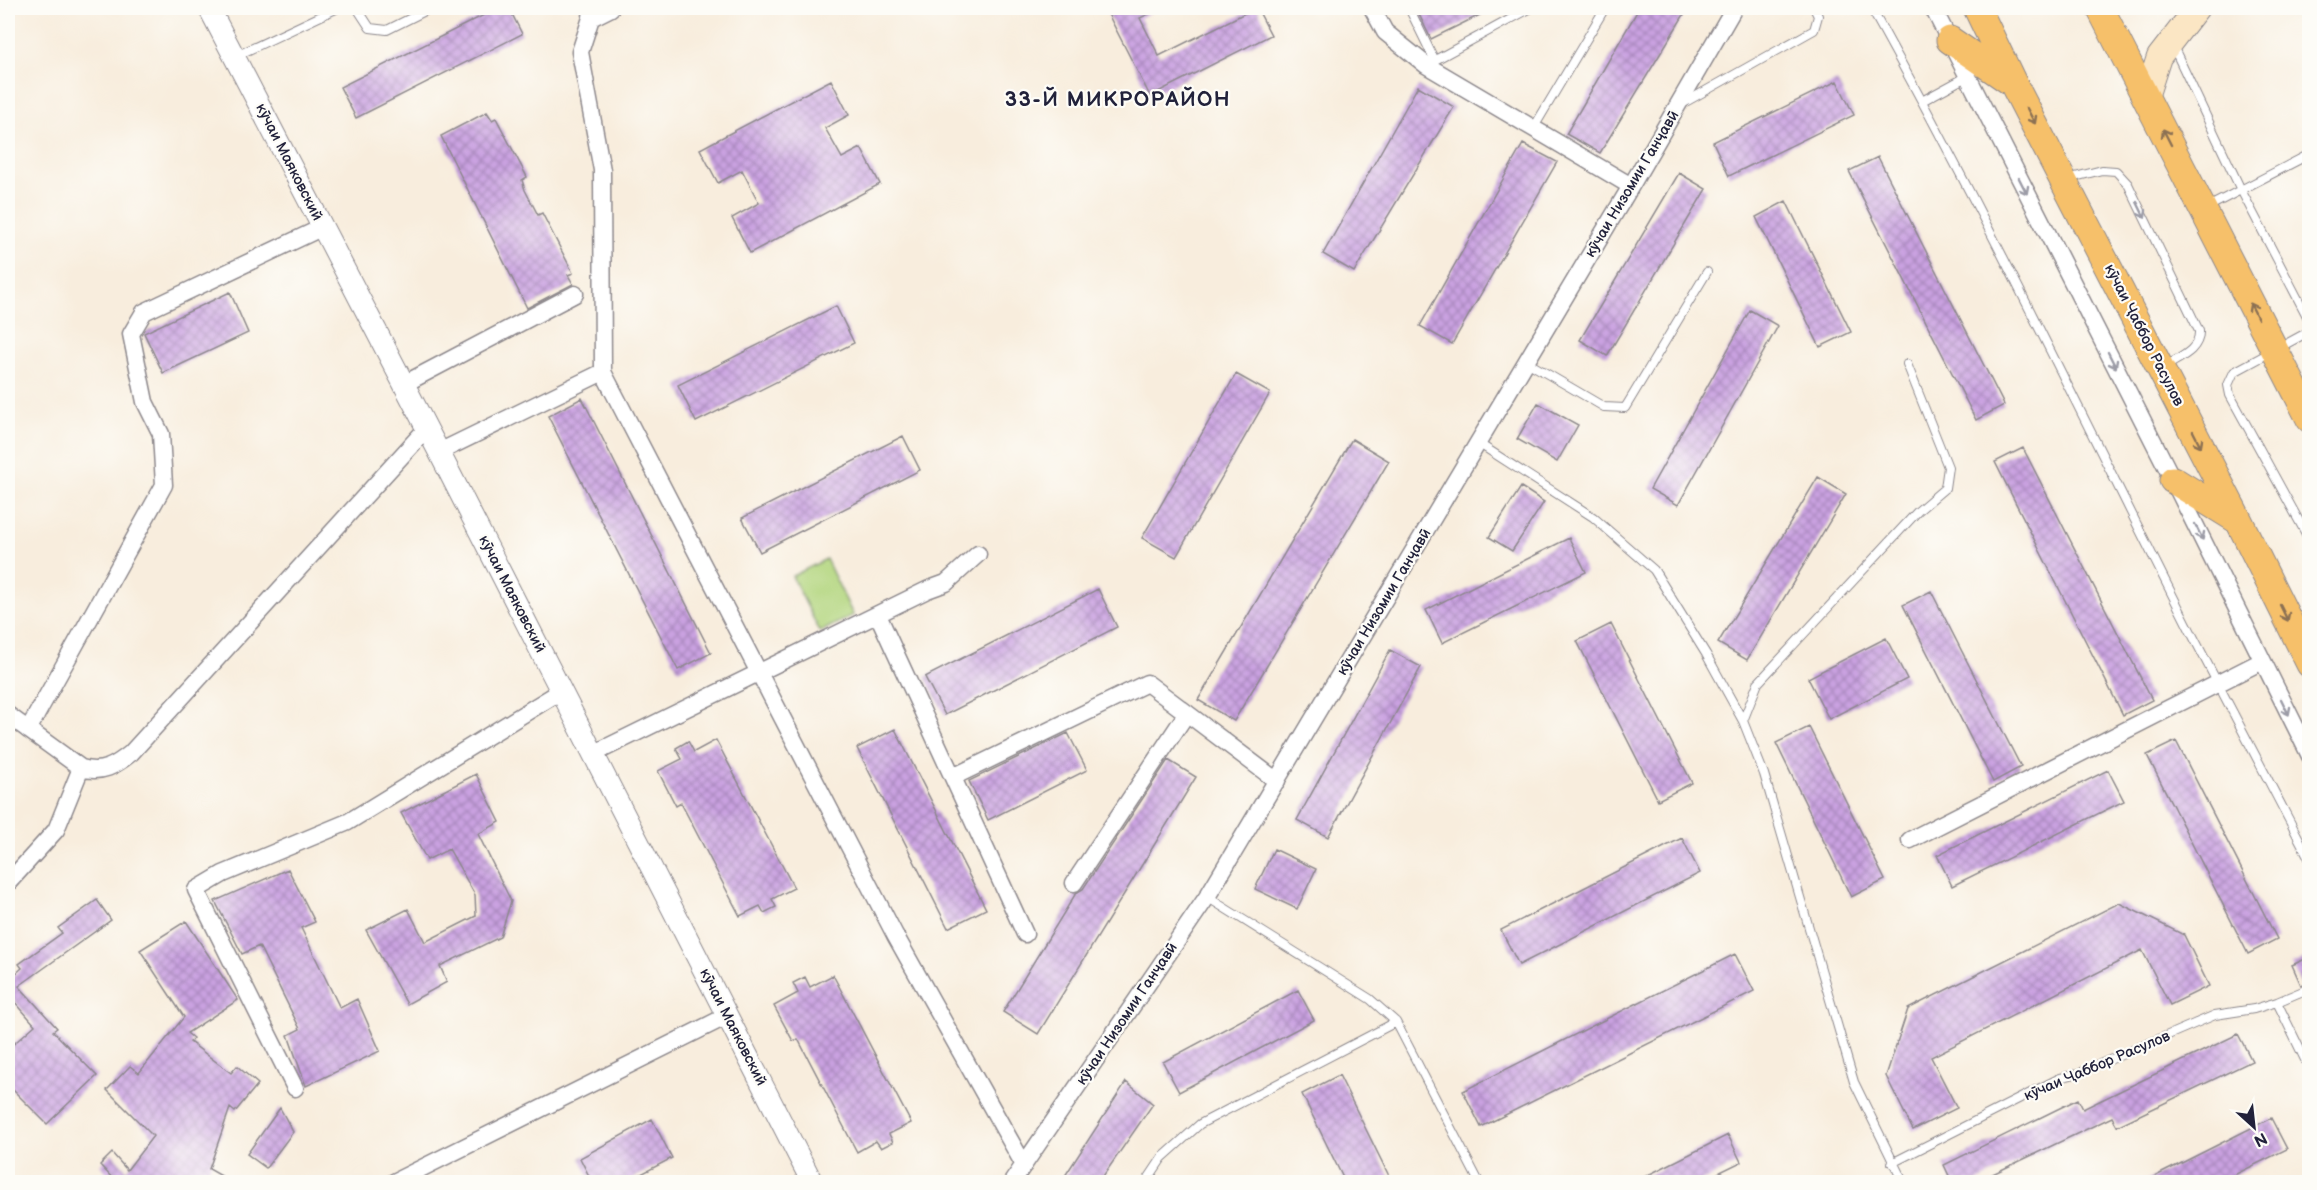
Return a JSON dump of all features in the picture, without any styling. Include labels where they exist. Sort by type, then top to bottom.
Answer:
[{"type":"main road","name":"кӯчаи Ҷаббор Расулов","points":[[1977,8],[2013,83],[2240,521],[2310,664]]},
{"type":"main road","points":[[2100,8],[2310,419]]},
{"type":"main road","points":[[2146,97],[2159,57],[2197,8]]},
{"type":"main road","points":[[1950,40],[2013,83]]},
{"type":"main road","points":[[2173,480],[2240,521]]},
{"type":"street","name":"кӯчаи Маяковский","points":[[209,8],[427,428],[812,1182]]},
{"type":"street","points":[[611,8],[592,13],[580,52],[602,170],[603,372],[895,935],[1024,1165]]},
{"type":"street","points":[[1372,8],[1385,32],[1533,129],[1631,186]]},
{"type":"street","points":[[1731,14],[1743,8]]},
{"type":"street","points":[[1933,8],[2173,480],[2310,756]]},
{"type":"street","name":"кӯчаи Низомии Ганҷавӣ","points":[[1012,1182],[1207,897],[1679,106],[1731,14]]},
{"type":"street","points":[[28,730],[164,485],[161,434],[145,402],[131,334],[136,323],[144,312],[323,227]]},
{"type":"street","points":[[404,384],[575,294]]},
{"type":"street","points":[[439,452],[603,372]]},
{"type":"street","points":[[8,715],[81,768],[94,772],[115,767],[131,753],[427,428]]},
{"type":"street","points":[[593,754],[946,583],[978,554]]},
{"type":"street","points":[[878,615],[1025,934]]},
{"type":"street","points":[[1910,840],[2262,661]]},
{"type":"street","points":[[953,777],[1147,684],[1277,781]]},
{"type":"street","points":[[295,1088],[196,890],[223,874],[348,822],[561,691]]},
{"type":"street","points":[[1074,883],[1187,713]]},
{"type":"street","points":[[8,883],[56,830],[81,768]]},
{"type":"street","points":[[394,1182],[727,1016]]},
{"type":"lane","points":[[234,57],[338,8]]},
{"type":"lane","points":[[357,8],[370,28],[387,30],[429,9]]},
{"type":"lane","points":[[1409,8],[1430,62],[1531,8]]},
{"type":"lane","points":[[1533,129],[1605,8]]},
{"type":"lane","points":[[1679,106],[1815,30],[1818,16],[1814,8]]},
{"type":"lane","points":[[1871,8],[1922,100],[2310,860]]},
{"type":"lane","points":[[2170,41],[2241,190],[2310,322]]},
{"type":"lane","points":[[1922,100],[1968,76]]},
{"type":"lane","points":[[2204,210],[2310,154]]},
{"type":"lane","points":[[2064,180],[2102,170],[2116,171],[2128,184],[2199,331],[2199,340],[2194,349],[2162,369]]},
{"type":"lane","points":[[1527,362],[1604,407],[1625,408],[1707,272]]},
{"type":"lane","points":[[2310,331],[2234,372],[2228,385],[2230,395],[2310,541]]},
{"type":"lane","points":[[1743,721],[1758,683],[1918,511],[1945,488],[1948,467],[1908,364]]},
{"type":"lane","points":[[1478,444],[1593,516],[1654,570],[1706,654],[1743,721],[1764,774],[1854,1082],[1892,1163],[1904,1182]]},
{"type":"lane","points":[[1207,897],[1370,999],[1395,1022],[1479,1182]]},
{"type":"lane","name":"кӯчаи Ҷаббор Расулов","points":[[1892,1163],[2060,1078],[2079,1073],[2215,1015],[2254,1009],[2310,988]]},
{"type":"lane","points":[[2277,1002],[2310,1070]]},
{"type":"lane","points":[[1146,1182],[1162,1158],[1200,1124],[1395,1022]]},
{"type":"green space","points":[[826,559],[853,615],[820,632],[792,576]]},
{"type":"building","points":[[498,8],[509,8],[522,34],[356,118],[340,87]]},
{"type":"building","points":[[1105,8],[1161,8],[1140,18],[1159,56],[1255,8],[1271,35],[1150,96]]},
{"type":"building","points":[[1416,8],[1494,8],[1431,39]]},
{"type":"building","points":[[1639,8],[1688,8],[1600,153],[1566,134]]},
{"type":"building","points":[[831,80],[849,115],[825,128],[842,158],[861,148],[880,184],[750,253],[732,218],[759,203],[742,170],[718,183],[700,149]]},
{"type":"building","points":[[1837,81],[1854,115],[1729,176],[1713,142]]},
{"type":"building","points":[[1418,86],[1454,107],[1354,272],[1323,254]]},
{"type":"building","points":[[487,112],[492,120],[496,118],[527,177],[522,180],[525,190],[538,215],[542,213],[573,273],[568,275],[573,284],[527,308],[441,136]]},
{"type":"building","points":[[1523,144],[1557,162],[1452,344],[1420,326]]},
{"type":"building","points":[[1878,157],[2004,405],[1976,420],[1849,171]]},
{"type":"building","points":[[1679,173],[1706,189],[1607,356],[1580,340]]},
{"type":"building","points":[[1786,201],[1851,332],[1820,347],[1756,217]]},
{"type":"building","points":[[230,292],[248,333],[163,373],[144,333]]},
{"type":"building","points":[[836,306],[854,343],[696,422],[678,385]]},
{"type":"building","points":[[1750,310],[1778,326],[1678,505],[1650,489]]},
{"type":"building","points":[[1236,374],[1270,393],[1176,557],[1142,538]]},
{"type":"building","points":[[582,398],[711,653],[678,670],[548,416]]},
{"type":"building","points":[[1538,403],[1578,425],[1557,462],[1517,439]]},
{"type":"building","points":[[903,436],[920,470],[760,552],[742,518]]},
{"type":"building","points":[[1352,439],[1389,461],[1234,721],[1198,700]]},
{"type":"building","points":[[2023,448],[2152,700],[2123,715],[1995,462]]},
{"type":"building","points":[[1818,477],[1846,494],[1747,660],[1718,643]]},
{"type":"building","points":[[1521,487],[1544,502],[1512,551],[1489,537]]},
{"type":"building","points":[[1569,538],[1586,572],[1442,643],[1426,610]]},
{"type":"building","points":[[1098,589],[1117,627],[945,715],[925,677]]},
{"type":"building","points":[[1931,591],[2021,767],[1993,782],[1903,605]]},
{"type":"building","points":[[1611,624],[1692,783],[1658,800],[1577,641]]},
{"type":"building","points":[[1886,638],[1907,679],[1829,719],[1808,678]]},
{"type":"building","points":[[1390,650],[1421,667],[1328,837],[1297,820]]},
{"type":"building","points":[[1809,727],[1885,880],[1851,897],[1776,743]]},
{"type":"building","points":[[895,729],[986,909],[948,928],[857,748]]},
{"type":"building","points":[[1068,733],[1087,770],[988,820],[969,781]]},
{"type":"building","points":[[716,740],[794,888],[772,899],[776,907],[764,913],[760,906],[740,916],[681,803],[676,806],[658,771],[682,759],[676,748],[688,741],[694,752]]},
{"type":"building","points":[[2176,741],[2277,939],[2248,954],[2147,755]]},
{"type":"building","points":[[1168,760],[1196,777],[1038,1034],[1003,1012],[1076,893],[1083,889]]},
{"type":"building","points":[[2108,770],[2124,801],[1952,886],[1937,855]]},
{"type":"building","points":[[476,774],[500,822],[478,834],[511,901],[500,937],[440,966],[447,982],[407,1004],[366,930],[408,909],[425,942],[476,916],[475,895],[449,849],[427,860],[401,813]]},
{"type":"building","points":[[1682,838],[1700,873],[1519,965],[1501,930]]},
{"type":"building","points":[[1274,849],[1316,869],[1297,909],[1255,889]]},
{"type":"building","points":[[288,869],[315,922],[301,928],[340,1008],[357,999],[380,1051],[306,1086],[288,1035],[300,1029],[259,946],[242,954],[215,901]]},
{"type":"building","points":[[97,900],[111,920],[19,986],[57,1028],[53,1031],[97,1076],[47,1124],[8,1085],[8,1049],[35,1025],[8,994],[8,972],[12,977],[22,968],[19,964],[62,933],[58,928]]},
{"type":"building","points":[[2119,903],[2184,935],[2209,986],[2170,1005],[2142,950],[1931,1057],[1957,1108],[1913,1130],[1886,1076],[1908,1009]]},
{"type":"building","points":[[186,921],[238,1000],[187,1033],[193,1038],[190,1042],[231,1073],[237,1066],[258,1084],[235,1112],[230,1108],[209,1169],[232,1182],[116,1182],[100,1165],[112,1153],[127,1170],[153,1136],[107,1090],[130,1066],[139,1073],[184,1017],[140,950]]},
{"type":"building","points":[[1735,954],[1754,991],[1481,1127],[1463,1091]]},
{"type":"building","points":[[2310,957],[2310,982],[2301,985],[2292,965]]},
{"type":"building","points":[[833,975],[911,1123],[889,1134],[893,1142],[881,1148],[876,1141],[857,1152],[798,1039],[793,1041],[774,1006],[798,993],[793,983],[805,977],[810,987]]},
{"type":"building","points":[[1298,990],[1314,1020],[1179,1092],[1163,1062]]},
{"type":"building","points":[[2238,1034],[2252,1061],[2117,1126],[2112,1117],[1976,1182],[1952,1182],[1944,1165],[2078,1099],[2083,1109]]},
{"type":"building","points":[[1339,1075],[1392,1182],[1345,1182],[1302,1094]]},
{"type":"building","points":[[1126,1082],[1153,1104],[1099,1182],[1061,1182]]},
{"type":"building","points":[[280,1108],[293,1132],[266,1168],[247,1154]]},
{"type":"building","points":[[2271,1118],[2287,1149],[2220,1182],[2144,1182]]},
{"type":"building","points":[[652,1119],[672,1158],[626,1182],[592,1182],[580,1158]]},
{"type":"building","points":[[1728,1135],[1741,1162],[1700,1182],[1634,1182]]},
{"type":"district","name":"33-Й МИКРОРАЙОН","points":[[1118,99]]}]
